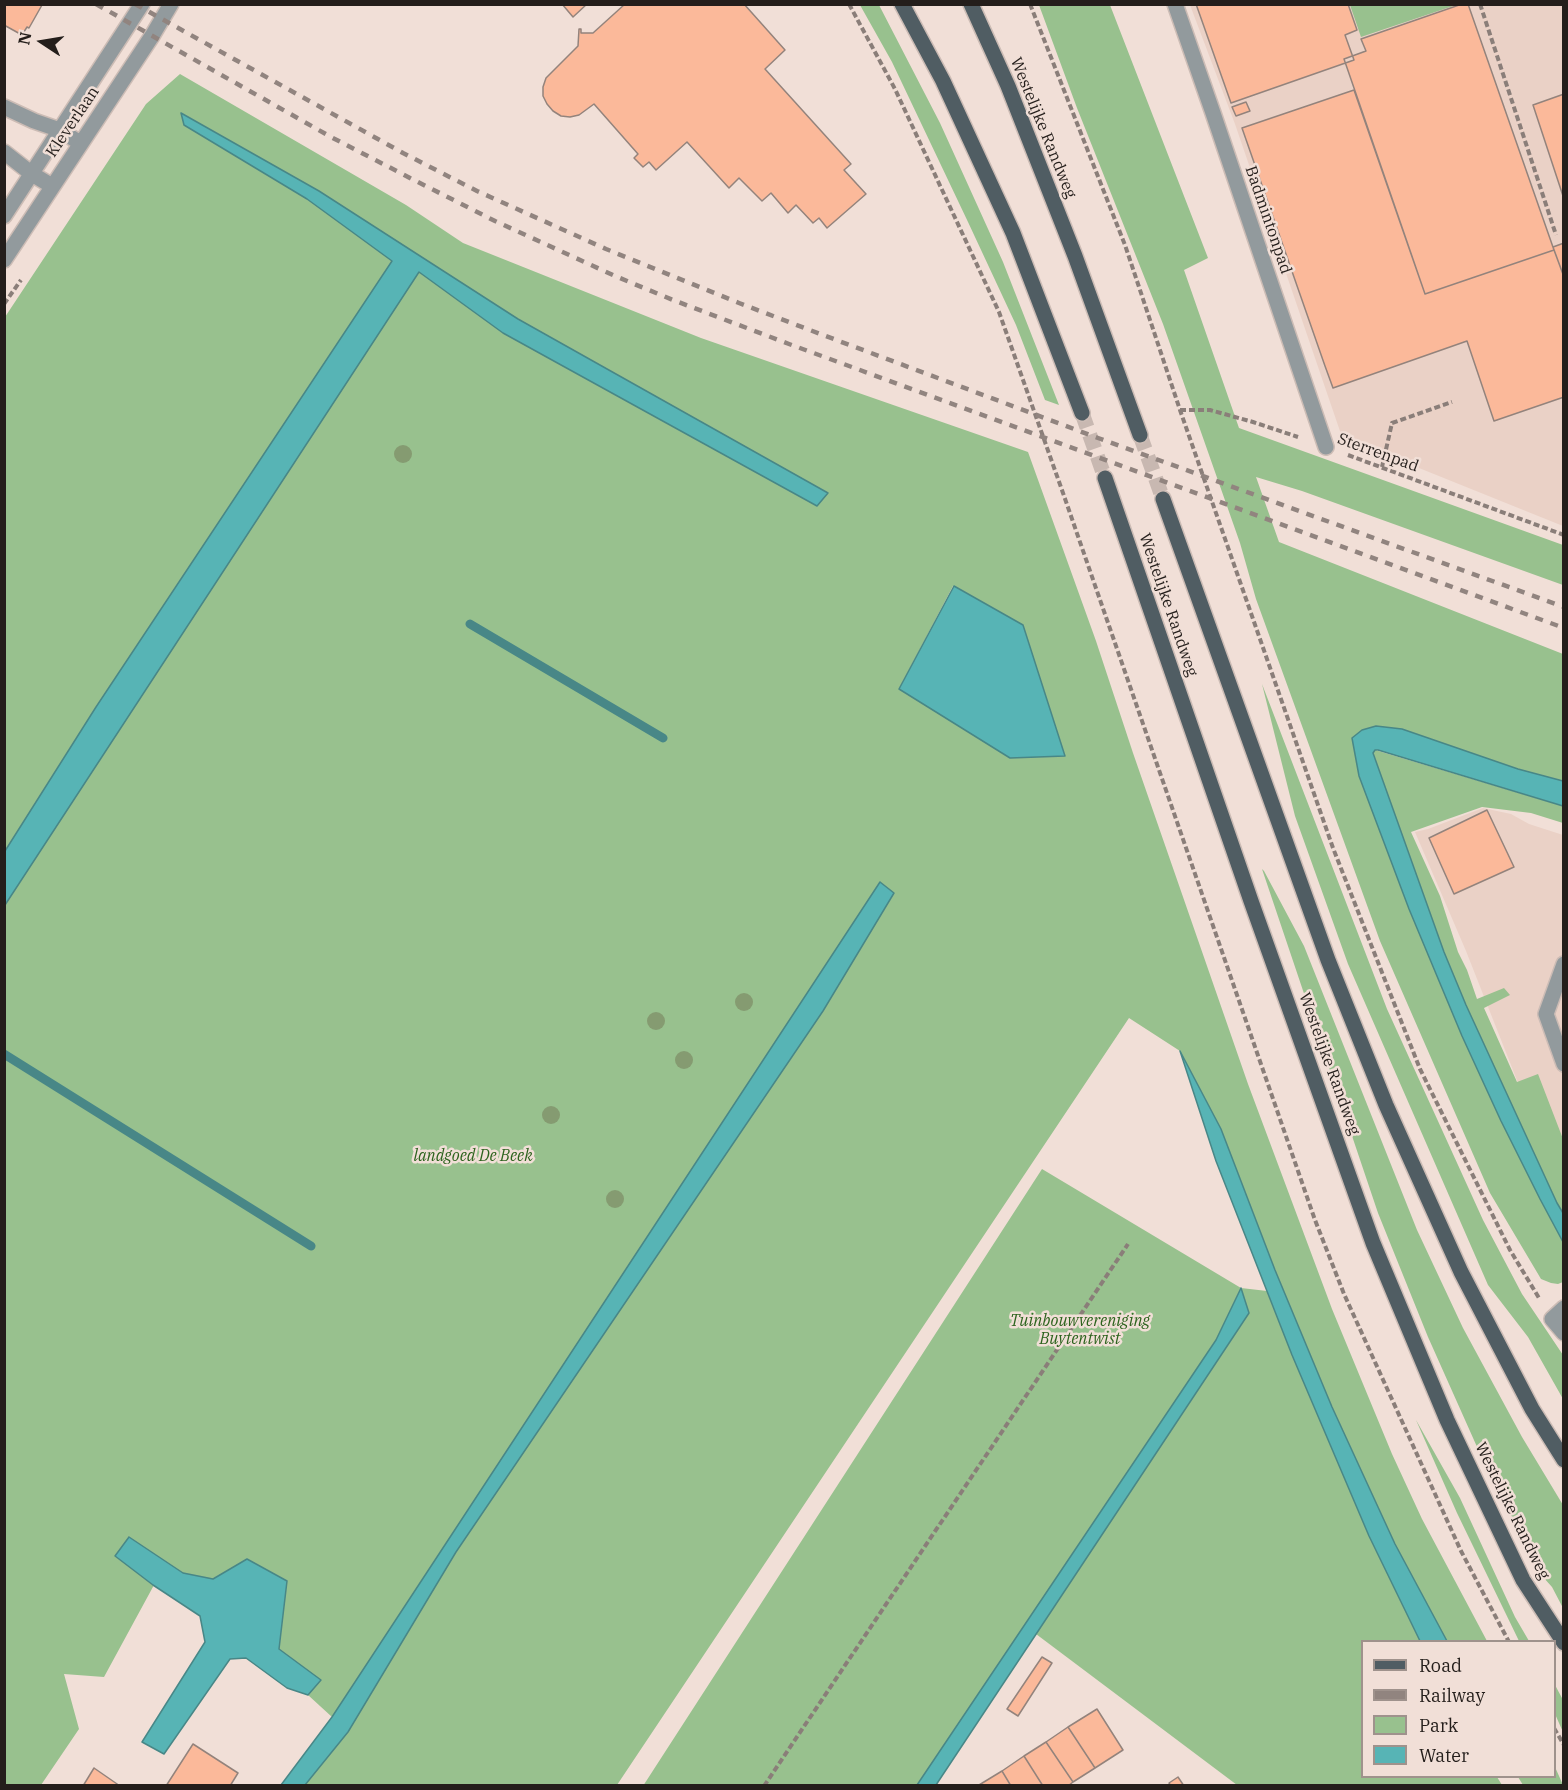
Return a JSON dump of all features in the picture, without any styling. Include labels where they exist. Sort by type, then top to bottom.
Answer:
[{"type":"main road","points":[[902,4],[943,81],[1013,232],[1082,413]]},
{"type":"main road","name":"Westelijke Randweg","points":[[971,4],[1008,86],[1063,224],[1140,435]]},
{"type":"main road","name":"Westelijke Randweg","points":[[1105,478],[1247,890],[1373,1243],[1447,1420],[1523,1580],[1563,1643]]},
{"type":"main road","name":"Westelijke Randweg","points":[[1163,499],[1328,960],[1386,1104],[1461,1272],[1532,1409],[1563,1460]]},
{"type":"street","name":"Kleverlaan","points":[[4,216],[142,4]]},
{"type":"street","name":"Kleverlaan","points":[[4,260],[171,4]]},
{"type":"street","name":"Badmintonpad","points":[[1174,4],[1326,447]]},
{"type":"street","points":[[4,107],[60,130],[80,143]]},
{"type":"street","points":[[4,152],[52,186]]},
{"type":"street","points":[[1563,963],[1546,1014],[1563,1064]]},
{"type":"street","points":[[1563,1308],[1552,1319],[1563,1333]]},
{"type":"path","points":[[849,4],[895,88],[999,312],[1064,493],[1288,1143],[1340,1284],[1461,1551],[1508,1640]]},
{"type":"path","points":[[1030,4],[1125,245],[1333,849],[1420,1069],[1510,1250],[1552,1319]]},
{"type":"path","points":[[1480,4],[1556,235]]},
{"type":"path","points":[[1382,467],[1392,423],[1452,402]]},
{"type":"path","name":"Sterrenpad","points":[[1180,410],[1210,410],[1253,422],[1563,534]]},
{"type":"path","points":[[764,1785],[1128,1244]]},
{"type":"shaded area","points":[[1190,5],[1563,5],[1563,526],[1342,437],[1235,124]]},
{"type":"shaded area","points":[[1483,808],[1511,814],[1529,824],[1563,835],[1563,1197],[1466,951],[1415,832]]},
{"type":"green space","points":[[1350,4],[1456,5],[1361,37]]},
{"type":"green space","points":[[860,5],[879,5],[940,123],[1003,262],[1059,405],[1045,400],[1016,325],[968,222],[892,62]]},
{"type":"green space","points":[[1039,5],[1110,5],[1208,258],[1184,270],[1239,428],[1563,545],[1563,585],[1302,491],[1256,477],[1279,542],[1563,654],[1563,781],[1518,769],[1352,738],[1359,776],[1462,1036],[1501,1121],[1563,1242],[1563,1282],[1558,1284],[1541,1279],[1490,1193],[1380,941],[1256,599],[1240,543],[1163,324],[1077,108]]},
{"type":"green space","name":"landgoed De Beek","points":[[180,74],[406,205],[463,243],[701,338],[1028,452],[1096,641],[1248,1084],[1332,1309],[1392,1454],[1422,1519],[1486,1640],[1446,1640],[1395,1544],[1332,1407],[1275,1270],[1221,1129],[1180,1051],[1129,1018],[617,1785],[299,1785],[332,1717],[308,1695],[287,1688],[246,1658],[229,1659],[164,1754],[142,1742],[205,1642],[200,1616],[154,1585],[104,1677],[64,1674],[79,1729],[41,1785],[5,1786],[5,317],[146,104]],"holes":[[[953,586],[1023,625],[1033,658],[899,689]]]},
{"type":"green space","points":[[1262,684],[1387,1009],[1483,1220],[1522,1294],[1563,1355],[1563,1399],[1528,1337],[1488,1285],[1348,964],[1295,816]]},
{"type":"green space","points":[[1375,750],[1563,806],[1563,823],[1531,813],[1482,807],[1411,832],[1440,896],[1458,952],[1477,999],[1504,988],[1510,995],[1484,1008],[1517,1082],[1538,1074],[1563,1139],[1563,1213],[1466,1005],[1444,952],[1373,753]]},
{"type":"green space","points":[[1262,869],[1304,946],[1417,1230],[1463,1328],[1522,1437],[1563,1505],[1563,1608],[1552,1587],[1543,1577],[1486,1467],[1428,1337],[1378,1213]]},
{"type":"green space","name":"Tuinbouwvereniging Buytentwist","points":[[1042,1169],[1241,1288],[1216,1340],[920,1785],[643,1786]]},
{"type":"green space","points":[[1241,1288],[1267,1291],[1369,1536],[1420,1640],[1361,1640],[1361,1778],[1498,1778],[1502,1785],[1237,1785],[1036,1634],[1249,1313]]},
{"type":"green space","points":[[1416,1420],[1460,1498],[1515,1617],[1528,1640],[1519,1640],[1457,1513]]},
{"type":"green space","points":[[1556,1687],[1563,1700],[1563,1732],[1556,1716]]},
{"type":"green space","points":[[1556,1769],[1563,1785],[1523,1785],[1519,1778],[1556,1778]]},
{"type":"water","points":[[181,113],[319,191],[518,319],[828,493],[817,506],[503,333],[419,272],[5,905],[5,851],[96,707],[392,261],[307,199],[184,125]]},
{"type":"water","points":[[954,586],[1023,625],[1065,756],[1010,758],[899,689]]},
{"type":"water","points":[[1376,726],[1402,729],[1518,769],[1563,781],[1563,806],[1378,750],[1373,753],[1444,952],[1466,1005],[1563,1213],[1563,1242],[1501,1121],[1462,1036],[1409,909],[1359,776],[1352,738],[1362,730]]},
{"type":"water","points":[[880,882],[894,893],[823,1011],[456,1552],[348,1732],[305,1785],[281,1785],[332,1717]]},
{"type":"water","points":[[1180,1051],[1221,1129],[1275,1270],[1332,1407],[1395,1544],[1446,1640],[1420,1640],[1369,1536],[1292,1355],[1216,1161]]},
{"type":"water","points":[[1241,1288],[1249,1313],[936,1785],[917,1785],[1216,1340]]},
{"type":"water","points":[[129,1537],[183,1573],[213,1579],[247,1559],[287,1581],[279,1649],[321,1680],[308,1695],[287,1688],[246,1658],[230,1659],[164,1754],[142,1742],[205,1642],[200,1616],[115,1556]]},
{"type":"building","points":[[4,4],[42,5],[29,28],[27,27],[22,35],[4,25]]},
{"type":"building","points":[[562,4],[587,4],[573,17]]},
{"type":"building","points":[[625,4],[744,4],[785,50],[765,69],[851,164],[844,170],[866,194],[827,228],[819,218],[813,223],[796,205],[788,213],[771,193],[762,201],[739,178],[729,188],[687,142],[656,170],[649,162],[643,167],[634,158],[638,154],[594,104],[579,115],[570,117],[561,116],[553,111],[543,96],[546,78],[578,46],[579,29],[581,33],[593,33]]},
{"type":"building","points":[[1196,4],[1348,4],[1357,30],[1345,35],[1354,60],[1231,103]]},
{"type":"building","points":[[1462,4],[1468,4],[1554,250],[1425,294],[1344,59],[1366,51],[1361,39]]},
{"type":"building","points":[[1354,90],[1425,294],[1554,250],[1564,277],[1564,397],[1494,421],[1467,341],[1333,388],[1242,128]]},
{"type":"building","points":[[1564,94],[1564,199],[1533,105]]},
{"type":"building","points":[[1246,102],[1250,111],[1236,116],[1232,107]]},
{"type":"building","points":[[1564,243],[1564,277],[1553,247]]},
{"type":"building","points":[[1487,810],[1514,867],[1454,894],[1429,838]]},
{"type":"building","points":[[1042,1657],[1052,1663],[1018,1716],[1007,1709]]},
{"type":"building","points":[[1097,1709],[1123,1750],[1095,1768],[1068,1727]]},
{"type":"building","points":[[1068,1727],[1095,1768],[1073,1782],[1046,1742]]},
{"type":"building","points":[[1046,1742],[1073,1782],[1068,1786],[1043,1786],[1024,1756]]},
{"type":"building","points":[[193,1744],[238,1773],[230,1786],[166,1786]]},
{"type":"building","points":[[1024,1756],[1043,1786],[1011,1786],[1002,1771]]},
{"type":"building","points":[[94,1768],[120,1786],[83,1786]]},
{"type":"building","points":[[1002,1771],[1011,1786],[979,1785]]},
{"type":"building","points":[[1178,1777],[1184,1786],[1171,1786],[1169,1783]]},
{"type":"waterway","points":[[470,624],[663,738]]},
{"type":"waterway","points":[[4,1054],[311,1246]]},
{"type":"tunnel","points":[[1082,413],[1105,478]]},
{"type":"tunnel","points":[[1140,435],[1163,499]]},
{"type":"railway","points":[[96,4],[331,137],[495,221],[615,276],[789,344],[1564,628]]},
{"type":"railway","points":[[135,4],[403,153],[477,191],[606,249],[739,303],[1098,438],[1564,607]]}]
